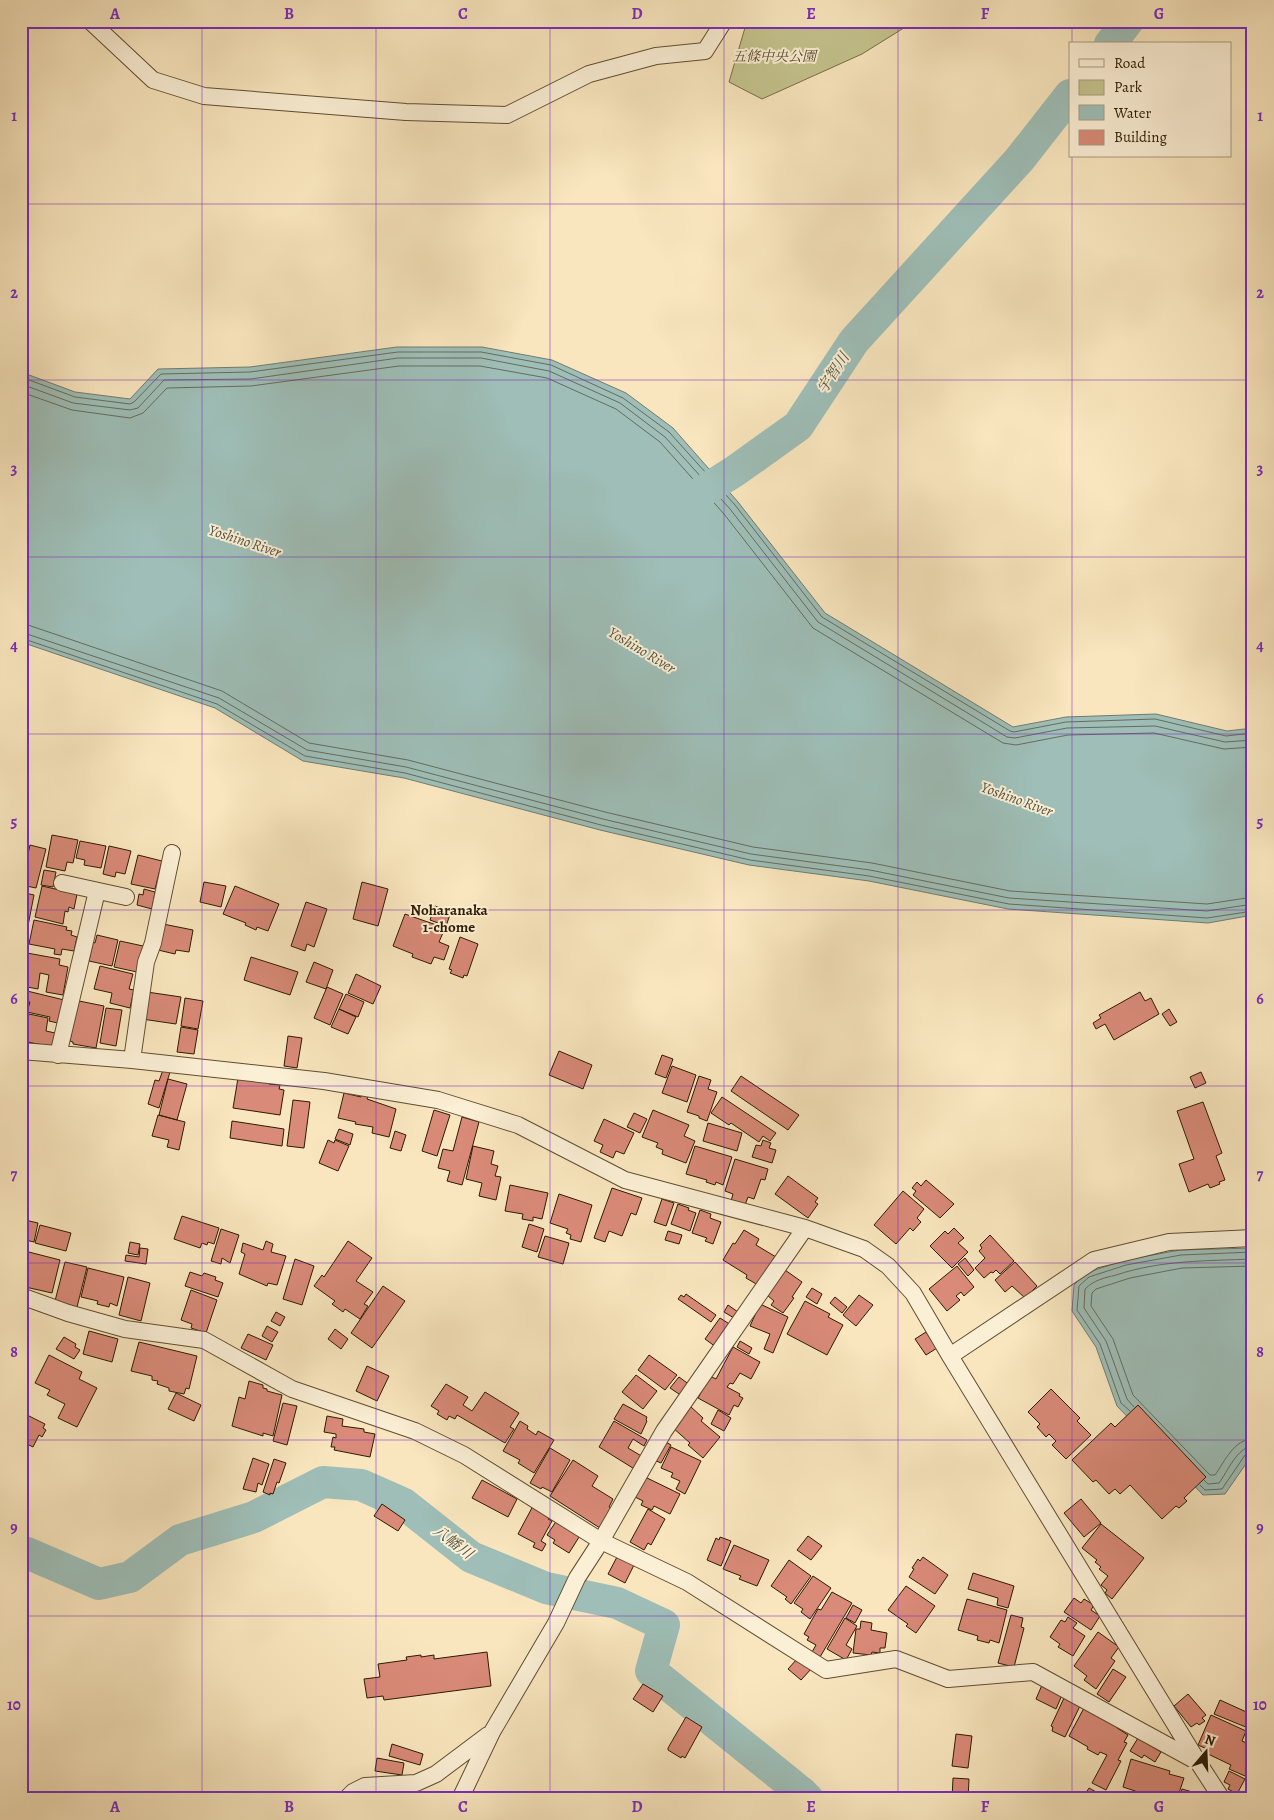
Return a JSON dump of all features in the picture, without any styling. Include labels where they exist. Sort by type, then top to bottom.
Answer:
[{"type":"street","points":[[90,21],[154,80],[204,96],[406,112],[507,115],[589,74],[656,56],[705,51],[724,21]]},
{"type":"street","points":[[132,1060],[146,962],[153,943],[172,853]]},
{"type":"street","points":[[62,883],[126,897]]},
{"type":"street","points":[[58,1055],[97,891]]},
{"type":"street","points":[[21,1051],[132,1060],[324,1081],[438,1100],[518,1125],[625,1180],[805,1228],[864,1248],[888,1266],[913,1293],[1222,1799]]},
{"type":"street","points":[[460,1799],[492,1732],[556,1623],[577,1578],[601,1541],[664,1431],[805,1228]]},
{"type":"street","points":[[950,1356],[1094,1260],[1169,1242],[1253,1238]]},
{"type":"street","points":[[21,1296],[68,1313],[125,1328],[204,1340],[292,1389],[415,1431],[464,1455],[601,1541],[687,1582],[826,1670],[896,1659],[948,1679],[1033,1672],[1198,1762]]},
{"type":"street","points":[[346,1799],[353,1792],[365,1786],[416,1784],[436,1774],[492,1732]]},
{"type":"green space","name":"五條中央公園","points":[[747,21],[915,21],[862,54],[762,99],[729,82]]},
{"type":"water","name":"Yoshino River","points":[[397,347],[482,347],[552,360],[626,393],[673,428],[738,502],[825,613],[1013,727],[1066,717],[1156,714],[1227,731],[1253,728],[1253,915],[1208,923],[1008,909],[869,881],[749,865],[600,830],[404,778],[303,761],[215,708],[21,642],[21,372],[75,392],[130,399],[158,369],[250,367]]},
{"type":"water","points":[[1253,1248],[1253,1457],[1250,1458],[1225,1494],[1203,1495],[1117,1406],[1096,1347],[1072,1311],[1074,1285],[1086,1273],[1125,1260],[1180,1250]]},
{"type":"building","points":[[21,832],[27,833],[21,858]]},
{"type":"building","points":[[52,835],[78,840],[73,863],[67,862],[65,871],[46,867]]},
{"type":"building","points":[[80,841],[106,846],[101,868],[84,865],[85,860],[76,858]]},
{"type":"building","points":[[30,845],[46,849],[36,888],[21,885]]},
{"type":"building","points":[[109,846],[131,851],[125,874],[116,872],[115,877],[103,874]]},
{"type":"building","points":[[138,855],[162,861],[155,889],[131,884]]},
{"type":"building","points":[[44,870],[56,872],[53,887],[41,885]]},
{"type":"building","points":[[204,882],[226,886],[221,907],[200,902]]},
{"type":"building","points":[[362,882],[388,889],[378,926],[353,919]]},
{"type":"building","points":[[42,886],[77,894],[74,909],[69,907],[68,912],[65,911],[63,924],[35,917]]},
{"type":"building","points":[[235,886],[279,904],[268,931],[257,927],[256,930],[245,925],[246,923],[223,914]]},
{"type":"building","points":[[144,889],[155,892],[152,909],[137,905],[139,894],[143,895]]},
{"type":"building","points":[[21,892],[34,895],[25,941],[21,940]]},
{"type":"building","points":[[306,902],[327,909],[314,947],[307,944],[305,951],[291,946]]},
{"type":"building","points":[[435,906],[451,912],[446,926],[430,920]]},
{"type":"building","points":[[405,914],[445,928],[439,942],[449,946],[444,960],[434,957],[431,964],[412,957],[413,954],[393,946]]},
{"type":"building","points":[[34,920],[67,927],[66,930],[72,931],[71,935],[77,937],[74,951],[62,949],[61,955],[54,954],[55,949],[29,944]]},
{"type":"building","points":[[163,924],[193,930],[189,952],[176,950],[175,954],[158,950]]},
{"type":"building","points":[[97,935],[118,940],[112,966],[89,961],[93,942],[95,943]]},
{"type":"building","points":[[460,937],[478,944],[467,976],[464,975],[463,978],[450,973],[452,970],[449,969]]},
{"type":"building","points":[[120,941],[143,946],[137,972],[114,967]]},
{"type":"building","points":[[27,953],[60,959],[59,965],[68,967],[63,995],[46,992],[49,975],[40,973],[38,989],[22,986]]},
{"type":"building","points":[[251,957],[298,972],[290,995],[244,980]]},
{"type":"building","points":[[314,962],[333,970],[326,989],[306,982]]},
{"type":"building","points":[[100,966],[133,974],[129,989],[134,990],[130,1008],[110,1003],[112,993],[94,989]]},
{"type":"building","points":[[356,974],[381,986],[373,1004],[348,993]]},
{"type":"building","points":[[327,987],[343,994],[330,1025],[314,1018]]},
{"type":"building","points":[[23,990],[64,1000],[58,1023],[49,1021],[50,1017],[27,1012],[30,1002],[21,1000]]},
{"type":"building","points":[[147,992],[181,997],[176,1024],[142,1019]]},
{"type":"building","points":[[1140,992],[1145,1001],[1151,998],[1159,1014],[1114,1040],[1105,1024],[1096,1029],[1093,1023],[1101,1018],[1099,1015]]},
{"type":"building","points":[[346,994],[364,1002],[358,1017],[339,1009]]},
{"type":"building","points":[[185,998],[203,1001],[198,1029],[181,1026]]},
{"type":"building","points":[[79,1001],[104,1006],[96,1048],[73,1044],[70,1041]]},
{"type":"building","points":[[106,1008],[122,1010],[116,1046],[100,1043]]},
{"type":"building","points":[[339,1009],[356,1017],[348,1034],[331,1027]]},
{"type":"building","points":[[1169,1009],[1177,1022],[1170,1026],[1162,1014]]},
{"type":"building","points":[[29,1014],[48,1018],[46,1031],[55,1033],[52,1047],[23,1041]]},
{"type":"building","points":[[181,1027],[198,1030],[194,1054],[177,1052]]},
{"type":"building","points":[[288,1036],[302,1038],[297,1068],[284,1066]]},
{"type":"building","points":[[559,1051],[592,1065],[583,1089],[549,1075]]},
{"type":"building","points":[[662,1055],[673,1059],[666,1078],[655,1074]]},
{"type":"building","points":[[672,1066],[696,1075],[687,1102],[662,1093]]},
{"type":"building","points":[[163,1070],[170,1072],[159,1108],[148,1104],[155,1080],[159,1081]]},
{"type":"building","points":[[1201,1072],[1206,1083],[1195,1088],[1190,1077]]},
{"type":"building","points":[[699,1076],[711,1080],[708,1089],[717,1092],[707,1121],[687,1112]]},
{"type":"building","points":[[741,1076],[799,1115],[788,1130],[731,1091]]},
{"type":"building","points":[[238,1078],[269,1081],[269,1084],[280,1085],[279,1089],[284,1090],[280,1115],[233,1108]]},
{"type":"building","points":[[168,1079],[187,1084],[177,1120],[159,1115]]},
{"type":"building","points":[[344,1093],[361,1097],[362,1094],[368,1096],[367,1099],[396,1109],[389,1137],[372,1133],[373,1127],[355,1124],[356,1122],[338,1118]]},
{"type":"building","points":[[722,1097],[776,1133],[770,1141],[763,1136],[759,1142],[731,1123],[729,1125],[711,1113]]},
{"type":"building","points":[[293,1100],[310,1102],[304,1148],[287,1146]]},
{"type":"building","points":[[1203,1102],[1222,1153],[1216,1156],[1225,1180],[1210,1188],[1208,1184],[1189,1192],[1179,1164],[1194,1159],[1177,1111]]},
{"type":"building","points":[[434,1110],[450,1115],[437,1156],[422,1151]]},
{"type":"building","points":[[653,1110],[689,1125],[684,1136],[695,1141],[686,1163],[662,1154],[663,1150],[656,1147],[658,1143],[642,1137]]},
{"type":"building","points":[[634,1113],[647,1119],[640,1133],[627,1127]]},
{"type":"building","points":[[158,1115],[185,1122],[179,1150],[167,1147],[169,1140],[152,1136]]},
{"type":"building","points":[[462,1117],[479,1122],[462,1185],[447,1181],[450,1171],[438,1168],[443,1149],[453,1151]]},
{"type":"building","points":[[604,1119],[634,1133],[624,1154],[616,1151],[613,1158],[600,1152],[603,1145],[594,1141]]},
{"type":"building","points":[[232,1121],[284,1129],[282,1146],[230,1138]]},
{"type":"building","points":[[708,1123],[742,1133],[737,1151],[703,1141]]},
{"type":"building","points":[[339,1129],[353,1134],[350,1145],[335,1139]]},
{"type":"building","points":[[395,1131],[406,1135],[401,1151],[390,1148]]},
{"type":"building","points":[[328,1140],[334,1143],[335,1140],[349,1146],[338,1171],[319,1163]]},
{"type":"building","points":[[763,1140],[771,1143],[769,1148],[776,1150],[772,1163],[752,1157],[756,1145],[761,1146]]},
{"type":"building","points":[[473,1146],[494,1151],[491,1164],[498,1166],[495,1176],[501,1177],[496,1200],[479,1196],[482,1183],[466,1179]]},
{"type":"building","points":[[695,1146],[732,1157],[723,1185],[716,1182],[715,1185],[706,1182],[707,1180],[686,1174]]},
{"type":"building","points":[[735,1159],[768,1169],[765,1180],[761,1179],[754,1199],[748,1197],[745,1205],[731,1201],[733,1194],[725,1191]]},
{"type":"building","points":[[788,1176],[818,1198],[815,1202],[818,1204],[808,1218],[775,1194]]},
{"type":"building","points":[[926,1180],[954,1204],[940,1218],[913,1195],[916,1191],[912,1188],[917,1182],[921,1186]]},
{"type":"building","points":[[510,1185],[548,1193],[542,1219],[533,1217],[533,1221],[522,1219],[523,1214],[505,1211]]},
{"type":"building","points":[[612,1188],[642,1198],[636,1215],[631,1213],[622,1236],[609,1231],[605,1242],[594,1238]]},
{"type":"building","points":[[903,1191],[924,1209],[917,1218],[921,1222],[913,1231],[910,1228],[896,1244],[874,1225]]},
{"type":"building","points":[[559,1194],[592,1205],[581,1242],[570,1239],[571,1235],[566,1233],[568,1229],[550,1223]]},
{"type":"building","points":[[662,1199],[674,1203],[666,1226],[654,1222]]},
{"type":"building","points":[[678,1204],[696,1213],[690,1231],[671,1224]]},
{"type":"building","points":[[700,1210],[711,1214],[710,1218],[721,1222],[713,1244],[705,1241],[707,1238],[692,1233]]},
{"type":"building","points":[[182,1216],[219,1228],[214,1244],[208,1242],[207,1245],[202,1243],[200,1248],[174,1239]]},
{"type":"building","points":[[25,1220],[38,1223],[34,1242],[21,1239]]},
{"type":"building","points":[[529,1224],[544,1229],[537,1252],[522,1247]]},
{"type":"building","points":[[40,1225],[71,1233],[66,1251],[35,1243]]},
{"type":"building","points":[[954,1228],[964,1238],[958,1243],[968,1252],[952,1268],[930,1246],[945,1231],[948,1234]]},
{"type":"building","points":[[221,1229],[239,1235],[230,1263],[222,1258],[221,1264],[211,1261]]},
{"type":"building","points":[[744,1230],[759,1239],[756,1245],[776,1257],[758,1285],[746,1278],[747,1275],[723,1260],[733,1243],[735,1244]]},
{"type":"building","points":[[668,1231],[682,1235],[679,1244],[665,1240]]},
{"type":"building","points":[[990,1235],[1014,1261],[1000,1274],[996,1270],[984,1278],[975,1268],[985,1258],[979,1251],[982,1248],[980,1245]]},
{"type":"building","points":[[545,1236],[569,1243],[563,1264],[538,1257]]},
{"type":"building","points":[[266,1241],[273,1244],[271,1252],[286,1256],[277,1285],[268,1283],[267,1286],[239,1274],[245,1254],[241,1252],[243,1243],[263,1250]]},
{"type":"building","points":[[348,1241],[372,1258],[356,1281],[373,1292],[364,1304],[368,1306],[360,1319],[345,1309],[343,1312],[332,1304],[335,1301],[314,1286],[322,1275],[324,1277]]},
{"type":"building","points":[[130,1242],[140,1244],[138,1255],[128,1253]]},
{"type":"building","points":[[140,1248],[148,1249],[146,1264],[125,1261],[126,1255],[139,1257]]},
{"type":"building","points":[[21,1250],[60,1260],[52,1293],[21,1286]]},
{"type":"building","points":[[965,1258],[974,1270],[968,1276],[958,1264]]},
{"type":"building","points":[[295,1259],[314,1266],[302,1305],[283,1299]]},
{"type":"building","points":[[65,1262],[87,1267],[77,1307],[55,1301]]},
{"type":"building","points":[[1015,1262],[1037,1286],[1025,1298],[1012,1286],[1005,1292],[995,1280]]},
{"type":"building","points":[[957,1266],[974,1287],[964,1296],[961,1292],[956,1296],[960,1300],[947,1311],[929,1289]]},
{"type":"building","points":[[88,1268],[124,1277],[117,1306],[110,1303],[109,1307],[97,1304],[98,1301],[81,1297]]},
{"type":"building","points":[[785,1270],[802,1282],[792,1297],[794,1298],[783,1313],[771,1305],[774,1301],[767,1295]]},
{"type":"building","points":[[190,1272],[202,1276],[204,1273],[216,1277],[215,1280],[223,1283],[218,1297],[185,1286]]},
{"type":"building","points":[[128,1277],[150,1283],[141,1321],[119,1315]]},
{"type":"building","points":[[383,1286],[405,1301],[372,1348],[351,1333]]},
{"type":"building","points":[[812,1288],[822,1294],[817,1304],[806,1297]]},
{"type":"building","points":[[191,1290],[217,1300],[206,1333],[191,1328],[192,1324],[181,1320]]},
{"type":"building","points":[[686,1294],[716,1315],[711,1322],[678,1299],[681,1295],[684,1297]]},
{"type":"building","points":[[859,1295],[873,1305],[856,1326],[843,1315]]},
{"type":"building","points":[[835,1297],[847,1307],[842,1313],[830,1303]]},
{"type":"building","points":[[805,1301],[830,1314],[828,1317],[843,1325],[827,1355],[787,1334]]},
{"type":"building","points":[[760,1304],[788,1317],[773,1353],[764,1349],[770,1334],[750,1326]]},
{"type":"building","points":[[728,1305],[738,1312],[734,1318],[724,1312]]},
{"type":"building","points":[[276,1312],[285,1317],[280,1326],[271,1321]]},
{"type":"building","points":[[720,1318],[731,1325],[716,1347],[705,1339]]},
{"type":"building","points":[[267,1326],[278,1332],[272,1342],[262,1336]]},
{"type":"building","points":[[335,1329],[348,1339],[341,1349],[328,1339]]},
{"type":"building","points":[[89,1331],[118,1339],[112,1362],[83,1354]]},
{"type":"building","points":[[926,1332],[937,1348],[926,1355],[915,1339]]},
{"type":"building","points":[[248,1334],[273,1345],[266,1360],[241,1348]]},
{"type":"building","points":[[64,1337],[76,1344],[75,1347],[80,1350],[74,1359],[56,1349]]},
{"type":"building","points":[[740,1341],[752,1348],[749,1354],[737,1347]]},
{"type":"building","points":[[139,1342],[197,1356],[189,1389],[186,1388],[184,1394],[169,1391],[169,1388],[157,1384],[158,1381],[152,1380],[152,1376],[131,1371]]},
{"type":"building","points":[[733,1347],[760,1362],[751,1379],[740,1373],[733,1384],[730,1383],[727,1387],[740,1394],[739,1396],[743,1398],[738,1407],[734,1405],[729,1415],[698,1398],[710,1376],[716,1379]]},
{"type":"building","points":[[49,1355],[82,1372],[79,1379],[97,1388],[77,1427],[58,1418],[65,1404],[47,1395],[50,1390],[35,1383]]},
{"type":"building","points":[[649,1355],[677,1375],[665,1390],[638,1370]]},
{"type":"building","points":[[367,1366],[389,1376],[377,1401],[356,1391]]},
{"type":"building","points":[[636,1375],[657,1391],[643,1409],[622,1392]]},
{"type":"building","points":[[679,1377],[690,1385],[682,1396],[670,1388]]},
{"type":"building","points":[[249,1381],[263,1385],[263,1388],[267,1389],[267,1391],[282,1395],[273,1436],[263,1433],[263,1436],[232,1426],[239,1397],[245,1399]]},
{"type":"building","points":[[446,1384],[468,1397],[463,1405],[472,1411],[485,1392],[519,1413],[510,1427],[514,1429],[505,1443],[457,1415],[455,1419],[449,1416],[447,1420],[437,1414],[439,1411],[431,1406]]},
{"type":"building","points":[[1051,1389],[1080,1418],[1077,1421],[1091,1435],[1066,1459],[1052,1445],[1056,1441],[1049,1434],[1046,1437],[1037,1427],[1040,1424],[1028,1412]]},
{"type":"building","points":[[176,1393],[201,1405],[194,1421],[168,1409]]},
{"type":"building","points":[[283,1403],[297,1406],[287,1445],[273,1441]]},
{"type":"building","points":[[623,1404],[647,1417],[641,1434],[614,1419]]},
{"type":"building","points":[[1138,1405],[1206,1477],[1184,1498],[1187,1501],[1179,1508],[1176,1506],[1162,1519],[1130,1485],[1120,1494],[1115,1489],[1109,1494],[1096,1480],[1093,1482],[1072,1460],[1111,1423],[1115,1427]]},
{"type":"building","points":[[690,1406],[703,1418],[701,1421],[720,1437],[703,1458],[672,1427]]},
{"type":"building","points":[[718,1410],[731,1418],[724,1431],[711,1424]]},
{"type":"building","points":[[21,1412],[45,1424],[43,1428],[46,1430],[42,1437],[39,1435],[33,1447],[21,1441]]},
{"type":"building","points":[[327,1416],[343,1419],[342,1426],[364,1429],[364,1432],[375,1434],[370,1457],[334,1450],[335,1447],[331,1447],[333,1437],[336,1438],[336,1434],[324,1432]]},
{"type":"building","points":[[520,1421],[528,1426],[527,1429],[536,1435],[538,1431],[554,1440],[534,1473],[518,1463],[520,1460],[503,1451]]},
{"type":"building","points":[[614,1421],[647,1440],[644,1446],[633,1439],[628,1448],[643,1457],[636,1470],[599,1447]]},
{"type":"building","points":[[664,1441],[671,1445],[661,1463],[654,1460]]},
{"type":"building","points":[[671,1447],[701,1461],[685,1494],[676,1489],[680,1481],[671,1477],[673,1473],[661,1468]]},
{"type":"building","points":[[550,1448],[570,1460],[552,1492],[530,1483]]},
{"type":"building","points":[[253,1458],[269,1464],[262,1485],[258,1483],[256,1492],[243,1489]]},
{"type":"building","points":[[274,1459],[286,1463],[279,1483],[277,1482],[273,1494],[270,1493],[270,1495],[263,1492]]},
{"type":"building","points":[[573,1460],[598,1476],[592,1486],[613,1499],[609,1507],[615,1510],[603,1530],[550,1496]]},
{"type":"building","points":[[645,1477],[680,1494],[670,1514],[654,1506],[652,1510],[641,1505],[643,1501],[635,1497]]},
{"type":"building","points":[[482,1480],[517,1499],[508,1517],[472,1498]]},
{"type":"building","points":[[1081,1499],[1101,1523],[1084,1537],[1064,1513]]},
{"type":"building","points":[[382,1504],[405,1520],[398,1531],[374,1516]]},
{"type":"building","points":[[534,1504],[552,1513],[548,1519],[552,1521],[541,1541],[546,1544],[542,1551],[533,1547],[535,1543],[518,1534]]},
{"type":"building","points":[[648,1509],[665,1519],[651,1545],[648,1543],[644,1550],[630,1542]]},
{"type":"building","points":[[557,1520],[581,1534],[569,1553],[553,1543],[555,1540],[547,1535]]},
{"type":"building","points":[[1101,1524],[1144,1558],[1112,1599],[1105,1593],[1107,1590],[1101,1585],[1108,1576],[1099,1569],[1101,1567],[1095,1562],[1097,1560],[1082,1548]]},
{"type":"building","points":[[808,1536],[822,1546],[811,1560],[797,1550]]},
{"type":"building","points":[[720,1537],[731,1541],[721,1566],[707,1560],[716,1538],[719,1540]]},
{"type":"building","points":[[734,1545],[769,1560],[757,1586],[739,1579],[741,1576],[723,1569]]},
{"type":"building","points":[[617,1557],[634,1565],[625,1583],[608,1574]]},
{"type":"building","points":[[923,1557],[948,1575],[935,1594],[909,1577],[918,1559],[920,1561]]},
{"type":"building","points":[[789,1560],[811,1576],[791,1604],[785,1599],[787,1597],[771,1586]]},
{"type":"building","points":[[973,1573],[1014,1586],[1008,1608],[997,1605],[998,1598],[968,1589]]},
{"type":"building","points":[[813,1576],[831,1588],[810,1619],[801,1612],[803,1609],[794,1603]]},
{"type":"building","points":[[906,1586],[935,1606],[916,1633],[906,1626],[908,1624],[888,1610]]},
{"type":"building","points":[[832,1592],[852,1603],[820,1657],[812,1652],[816,1645],[807,1640],[809,1637],[804,1634],[818,1609],[821,1610]]},
{"type":"building","points":[[1074,1598],[1081,1603],[1084,1599],[1094,1605],[1091,1610],[1100,1616],[1091,1630],[1064,1612]]},
{"type":"building","points":[[967,1599],[1007,1610],[999,1643],[990,1640],[989,1643],[977,1640],[978,1636],[958,1630]]},
{"type":"building","points":[[853,1605],[862,1610],[855,1623],[846,1618]]},
{"type":"building","points":[[1011,1615],[1023,1618],[1021,1627],[1024,1628],[1014,1667],[998,1663]]},
{"type":"building","points":[[1068,1617],[1077,1623],[1073,1628],[1085,1636],[1073,1656],[1058,1647],[1060,1644],[1050,1637],[1061,1620],[1065,1622]]},
{"type":"building","points":[[845,1618],[857,1626],[846,1645],[852,1649],[846,1660],[827,1649]]},
{"type":"building","points":[[861,1621],[872,1623],[871,1630],[887,1633],[885,1648],[880,1648],[880,1653],[872,1652],[871,1655],[853,1653],[856,1629],[860,1629]]},
{"type":"building","points":[[1098,1632],[1119,1647],[1111,1658],[1115,1661],[1096,1689],[1084,1680],[1087,1676],[1074,1666]]},
{"type":"building","points":[[487,1652],[491,1686],[384,1700],[383,1696],[367,1698],[364,1679],[380,1677],[378,1664],[407,1660],[406,1657],[421,1655],[421,1657],[434,1655],[434,1659]]},
{"type":"building","points":[[797,1659],[812,1668],[801,1680],[788,1669]]},
{"type":"building","points":[[1113,1669],[1126,1677],[1109,1702],[1097,1694]]},
{"type":"building","points":[[643,1684],[663,1696],[653,1712],[633,1699]]},
{"type":"building","points":[[1042,1685],[1062,1695],[1056,1709],[1036,1699]]},
{"type":"building","points":[[1188,1694],[1206,1715],[1202,1718],[1205,1721],[1191,1727],[1174,1706]]},
{"type":"building","points":[[1064,1698],[1080,1706],[1065,1737],[1052,1731],[1053,1727],[1051,1726]]},
{"type":"building","points":[[1220,1700],[1253,1715],[1253,1730],[1214,1714]]},
{"type":"building","points":[[1084,1708],[1118,1726],[1117,1728],[1128,1735],[1124,1742],[1127,1743],[1118,1760],[1121,1761],[1106,1790],[1092,1783],[1107,1755],[1100,1752],[1098,1755],[1069,1736]]},
{"type":"building","points":[[1211,1715],[1246,1731],[1242,1741],[1253,1746],[1253,1758],[1245,1776],[1229,1769],[1231,1765],[1208,1754],[1209,1750],[1198,1745]]},
{"type":"building","points":[[686,1717],[702,1727],[685,1758],[682,1756],[681,1758],[668,1750],[668,1748]]},
{"type":"building","points":[[956,1734],[972,1736],[968,1768],[952,1766]]},
{"type":"building","points":[[1138,1738],[1161,1752],[1155,1762],[1144,1755],[1142,1758],[1130,1751]]},
{"type":"building","points":[[392,1744],[423,1754],[420,1765],[389,1756]]},
{"type":"building","points":[[377,1758],[404,1763],[402,1775],[375,1771]]},
{"type":"building","points":[[1131,1759],[1170,1771],[1169,1774],[1184,1778],[1177,1799],[1159,1799],[1123,1787]]},
{"type":"building","points":[[1229,1771],[1245,1779],[1237,1794],[1228,1789],[1230,1785],[1224,1782]]},
{"type":"building","points":[[1253,1775],[1253,1794],[1246,1791]]},
{"type":"building","points":[[953,1778],[969,1779],[968,1799],[952,1799]]},
{"type":"building","points":[[1089,1788],[1098,1793],[1095,1799],[1089,1799],[1084,1796]]},
{"type":"building","points":[[1182,1789],[1203,1795],[1202,1799],[1179,1799]]},
{"type":"waterway","name":"宇智川","points":[[1112,42],[1128,21]]},
{"type":"waterway","name":"宇智川","points":[[681,505],[735,471],[798,426],[854,341],[1019,160],[1069,96]]},
{"type":"waterway","name":"八幡川","points":[[21,1553],[27,1553],[99,1584],[130,1577],[180,1540],[254,1517],[323,1482],[361,1485],[404,1504],[471,1557],[546,1588],[617,1603],[664,1625],[651,1671],[808,1799]]},
{"type":"district","name":"Noharanaka 1-chome","points":[[449,918]]}]
